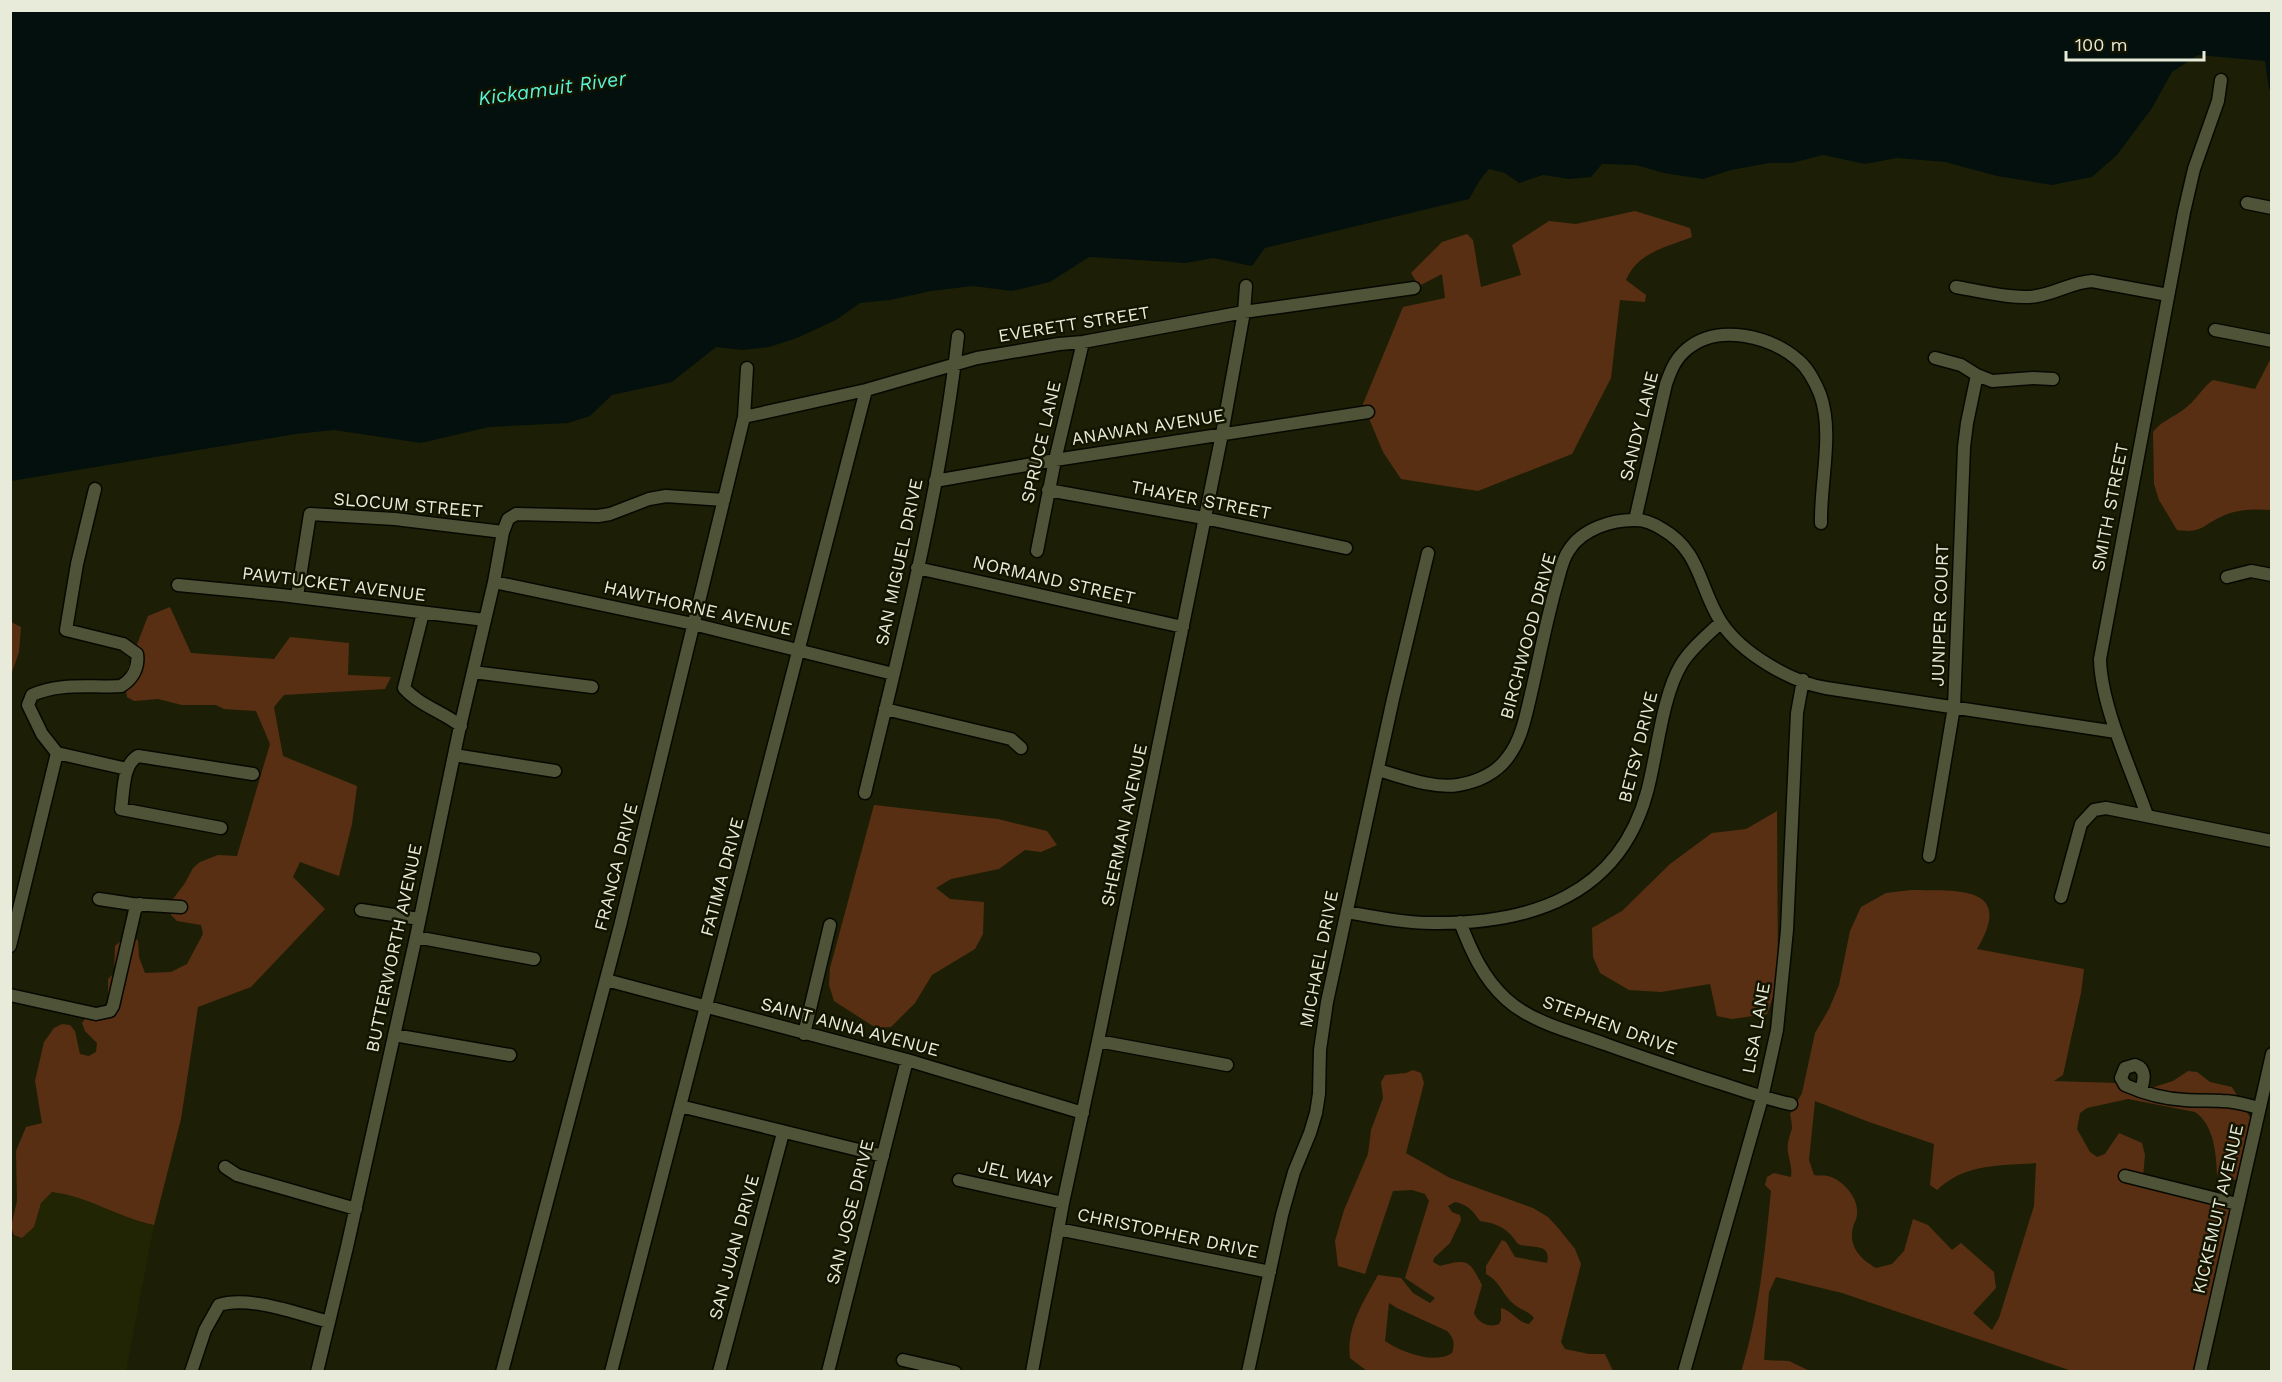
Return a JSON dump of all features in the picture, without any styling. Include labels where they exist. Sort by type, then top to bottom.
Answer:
[{"type":"street","name":"SMITH STREET","points":[[2147,815],[2116,732],[2101,678],[2100,658],[2190,187],[2218,101],[2221,80]]},
{"type":"street","points":[[2247,203],[2271,208]]},
{"type":"street","points":[[1956,287],[2034,297],[2050,294],[2085,281],[2092,281],[2168,295]]},
{"type":"street","name":"SHERMAN AVENUE","points":[[1032,1371],[1063,1203],[1222,434],[1244,312],[1246,286]]},
{"type":"street","name":"EVERETT STREET","points":[[744,417],[866,390],[977,358],[1083,342],[1244,312],[1414,288]]},
{"type":"street","points":[[2215,330],[2271,341]]},
{"type":"street","name":"SANDY LANE","points":[[1635,520],[1666,384],[1674,364],[1686,350],[1698,342],[1735,335],[1754,338],[1779,347],[1805,367],[1816,386],[1823,405],[1826,432],[1821,523]]},
{"type":"street","name":"SAN MIGUEL DRIVE","points":[[865,793],[917,568],[955,365],[958,336]]},
{"type":"street","name":"SPRUCE LANE","points":[[1037,551],[1048,490],[1083,342]]},
{"type":"street","points":[[1935,358],[1961,365],[1992,381],[2053,379]]},
{"type":"street","name":"FRANCA DRIVE","points":[[502,1371],[606,980],[724,500],[744,417],[747,368]]},
{"type":"street","name":"JUNIPER COURT","points":[[1929,856],[1954,707],[1964,447],[1977,375]]},
{"type":"street","name":"FATIMA DRIVE","points":[[611,1371],[866,390]]},
{"type":"street","name":"ANAWAN AVENUE","points":[[934,481],[1055,459],[1368,412]]},
{"type":"street","points":[[95,489],[77,564],[66,630],[123,644],[137,654],[138,661],[129,681],[121,686],[66,686],[44,690],[32,695],[28,705],[42,734],[57,753],[127,769]]},
{"type":"street","name":"THAYER STREET","points":[[1048,490],[1204,518],[1346,548]]},
{"type":"street","points":[[503,532],[508,519],[516,513],[598,516],[610,514],[649,499],[666,496],[724,500]]},
{"type":"street","name":"SLOCUM STREET","points":[[297,596],[310,514],[395,519],[503,532]]},
{"type":"street","name":"BIRCHWOOD DRIVE","points":[[1378,770],[1425,782],[1458,785],[1491,774],[1502,764],[1509,756],[1521,732],[1561,565],[1570,548],[1606,523],[1635,520],[1648,522],[1677,537],[1689,552],[1721,622],[1752,652],[1791,677],[1813,686],[2116,732]]},
{"type":"street","name":"BUTTERWORTH AVENUE","points":[[317,1371],[356,1209],[454,755],[494,582],[503,532]]},
{"type":"street","name":"MICHAEL DRIVE","points":[[1248,1371],[1288,1194],[1316,1113],[1321,1041],[1378,770],[1428,553]]},
{"type":"street","name":"NORMAND STREET","points":[[917,568],[1183,627]]},
{"type":"street","points":[[2227,577],[2251,571],[2271,575]]},
{"type":"street","name":"HAWTHORNE AVENUE","points":[[494,582],[693,624],[893,674]]},
{"type":"street","name":"PAWTUCKET AVENUE","points":[[178,585],[297,596],[485,620]]},
{"type":"street","points":[[423,613],[406,675],[405,688],[409,693],[461,726]]},
{"type":"street","name":"BETSY DRIVE","points":[[1347,912],[1403,921],[1460,922],[1502,918],[1547,906],[1584,887],[1619,851],[1637,820],[1646,795],[1669,694],[1680,666],[1689,653],[1721,622]]},
{"type":"street","points":[[473,672],[592,687]]},
{"type":"street","name":"LISA LANE","points":[[1684,1371],[1762,1098],[1777,1029],[1783,986],[1791,872],[1797,713],[1803,680]]},
{"type":"street","points":[[885,709],[1011,739],[1021,748]]},
{"type":"street","points":[[10,946],[57,753]]},
{"type":"street","points":[[454,755],[555,771]]},
{"type":"street","points":[[221,828],[122,809],[127,769],[132,759],[138,756],[253,774]]},
{"type":"street","points":[[2061,897],[2081,824],[2094,810],[2106,808],[2271,840]]},
{"type":"street","points":[[99,898],[181,907]]},
{"type":"street","points":[[10,995],[96,1014],[110,1011],[135,910],[140,904]]},
{"type":"street","points":[[361,910],[419,919]]},
{"type":"street","name":"STEPHEN DRIVE","points":[[1460,922],[1472,953],[1487,978],[1507,1000],[1525,1013],[1762,1098],[1791,1104]]},
{"type":"street","points":[[804,1034],[830,925]]},
{"type":"street","points":[[416,937],[534,959]]},
{"type":"street","name":"SAINT ANNA AVENUE","points":[[606,980],[907,1060],[1083,1113]]},
{"type":"street","points":[[394,1035],[510,1055]]},
{"type":"street","points":[[1098,1041],[1227,1065]]},
{"type":"street","name":"KICKEMUIT AVENUE","points":[[2200,1371],[2271,1054]]},
{"type":"street","name":"SAN JOSE DRIVE","points":[[828,1371],[907,1060]]},
{"type":"street","points":[[2141,1090],[2184,1100],[2224,1101],[2259,1108]]},
{"type":"street","points":[[680,1106],[883,1156]]},
{"type":"street","name":"SAN JUAN DRIVE","points":[[719,1371],[783,1133]]},
{"type":"street","points":[[225,1167],[237,1175],[356,1209]]},
{"type":"street","points":[[2125,1176],[2237,1204]]},
{"type":"street","name":"JEL WAY","points":[[959,1180],[1063,1203]]},
{"type":"street","name":"CHRISTOPHER DRIVE","points":[[1059,1229],[1270,1272]]},
{"type":"street","points":[[190,1371],[205,1329],[219,1305],[228,1302],[265,1305],[329,1322]]},
{"type":"street","points":[[903,1360],[955,1371]]},
{"type":"shaded area","points":[[1635,211],[1690,228],[1692,237],[1645,257],[1637,263],[1626,280],[1646,295],[1645,302],[1620,300],[1611,378],[1572,454],[1478,491],[1401,479],[1383,452],[1363,404],[1403,307],[1445,298],[1442,274],[1419,286],[1411,273],[1442,242],[1467,234],[1473,240],[1481,287],[1521,275],[1512,245],[1549,221],[1576,224]]},
{"type":"shaded area","points":[[2271,358],[2271,510],[2236,512],[2192,531],[2177,530],[2159,500],[2154,484],[2153,432],[2161,424],[2185,409],[2213,380],[2255,389]]},
{"type":"shaded area","points":[[170,607],[191,653],[274,659],[290,637],[349,643],[348,675],[391,677],[385,689],[284,695],[274,707],[283,756],[357,786],[352,824],[339,876],[300,862],[293,877],[325,909],[251,987],[198,1007],[181,1119],[154,1225],[78,1198],[52,1192],[41,1203],[34,1227],[22,1238],[14,1235],[11,1227],[17,1201],[16,1151],[26,1127],[42,1123],[35,1081],[44,1042],[54,1028],[62,1024],[70,1025],[75,1031],[80,1054],[89,1056],[96,1052],[97,1043],[85,1031],[82,1023],[92,1010],[101,1010],[108,1004],[108,979],[114,973],[115,946],[123,940],[138,940],[139,957],[145,973],[171,972],[187,964],[203,934],[201,925],[177,921],[171,915],[170,907],[173,899],[193,868],[200,862],[218,855],[237,856],[270,744],[256,711],[224,709],[216,705],[182,705],[158,699],[134,701],[127,697],[124,678],[148,616]]},
{"type":"shaded area","points":[[11,622],[21,627],[19,652],[11,675]]},
{"type":"shaded area","points":[[874,805],[998,819],[1047,831],[1057,845],[1041,852],[1025,850],[999,869],[951,879],[936,888],[950,899],[984,902],[983,934],[975,949],[932,975],[915,1003],[891,1027],[876,1028],[834,1001],[829,985],[830,968]]},
{"type":"shaded area","points":[[1777,811],[1778,982],[1767,1014],[1732,1019],[1717,1016],[1710,984],[1661,992],[1629,990],[1600,973],[1593,957],[1592,928],[1622,911],[1670,864],[1712,833],[1746,829]]},
{"type":"shaded area","points":[[1945,890],[1975,896],[1985,902],[1989,912],[1987,928],[1977,949],[2084,969],[2063,1075],[2054,1081],[2117,1083],[2148,1089],[2173,1081],[2188,1071],[2197,1072],[2210,1082],[2232,1087],[2251,1119],[2246,1163],[2239,1178],[2232,1181],[2217,1174],[2213,1140],[2206,1124],[2195,1112],[2128,1099],[2087,1108],[2080,1113],[2077,1129],[2090,1152],[2097,1157],[2105,1154],[2119,1133],[2142,1143],[2145,1155],[2143,1176],[2232,1208],[2208,1306],[2196,1371],[2072,1371],[1842,1293],[1776,1277],[1769,1292],[1764,1360],[1789,1361],[1810,1371],[1741,1372],[1757,1305],[1764,1259],[1771,1191],[1765,1185],[1767,1177],[1774,1173],[1791,1177],[1788,1147],[1792,1127],[1790,1114],[1802,1093],[1815,1033],[1839,985],[1850,931],[1861,907],[1886,893]],"holes":[[[1815,1101],[1934,1144],[1930,1185],[1937,1190],[1948,1181],[1971,1170],[2036,1163],[2034,1206],[1999,1318],[1992,1330],[1973,1313],[1996,1288],[1994,1272],[1961,1243],[1952,1250],[1928,1225],[1913,1219],[1904,1251],[1892,1264],[1876,1268],[1857,1252],[1852,1241],[1853,1227],[1857,1218],[1853,1196],[1834,1178],[1814,1175],[1809,1160]]]},
{"type":"shaded area","points":[[1413,1070],[1421,1073],[1424,1083],[1406,1153],[1450,1178],[1533,1208],[1548,1217],[1575,1249],[1581,1264],[1561,1342],[1565,1349],[1589,1354],[1605,1354],[1613,1371],[1367,1371],[1350,1358],[1349,1347],[1353,1325],[1378,1275],[1401,1278],[1413,1293],[1430,1303],[1435,1298],[1405,1278],[1429,1201],[1425,1194],[1412,1190],[1393,1191],[1365,1274],[1338,1266],[1335,1241],[1344,1210],[1368,1154],[1371,1130],[1383,1098],[1381,1082],[1385,1075]],"holes":[[[1455,1202],[1469,1208],[1480,1221],[1502,1228],[1518,1244],[1543,1249],[1546,1252],[1547,1263],[1515,1257],[1506,1242],[1502,1240],[1486,1266],[1486,1274],[1517,1307],[1534,1318],[1529,1324],[1501,1308],[1499,1324],[1488,1325],[1481,1322],[1474,1313],[1482,1285],[1474,1270],[1462,1262],[1440,1266],[1433,1262],[1434,1258],[1450,1243],[1461,1220],[1460,1215],[1452,1212],[1448,1206]],[[1389,1303],[1447,1331],[1453,1341],[1452,1353],[1436,1358],[1418,1356],[1385,1341]]]},
{"type":"shaded area","points":[[52,1192],[69,1193],[138,1222],[154,1225],[126,1371],[11,1372],[11,1250],[14,1235],[22,1238],[34,1227],[41,1203]]},
{"type":"water","name":"Kickamuit River","points":[[11,10],[2271,10],[2272,92],[2269,89],[2265,61],[2198,55],[2172,72],[2152,108],[2117,155],[2092,177],[2052,185],[1997,176],[1945,162],[1897,158],[1865,164],[1823,155],[1792,163],[1769,163],[1731,170],[1703,179],[1664,173],[1636,165],[1602,164],[1591,177],[1569,179],[1543,175],[1519,183],[1505,173],[1489,169],[1469,199],[1265,248],[1252,266],[1213,258],[1186,263],[1089,257],[1050,282],[1012,291],[973,286],[860,303],[836,320],[797,338],[769,347],[742,350],[716,347],[672,382],[612,395],[590,416],[568,423],[489,427],[421,443],[334,430],[296,434],[11,481]]}]
